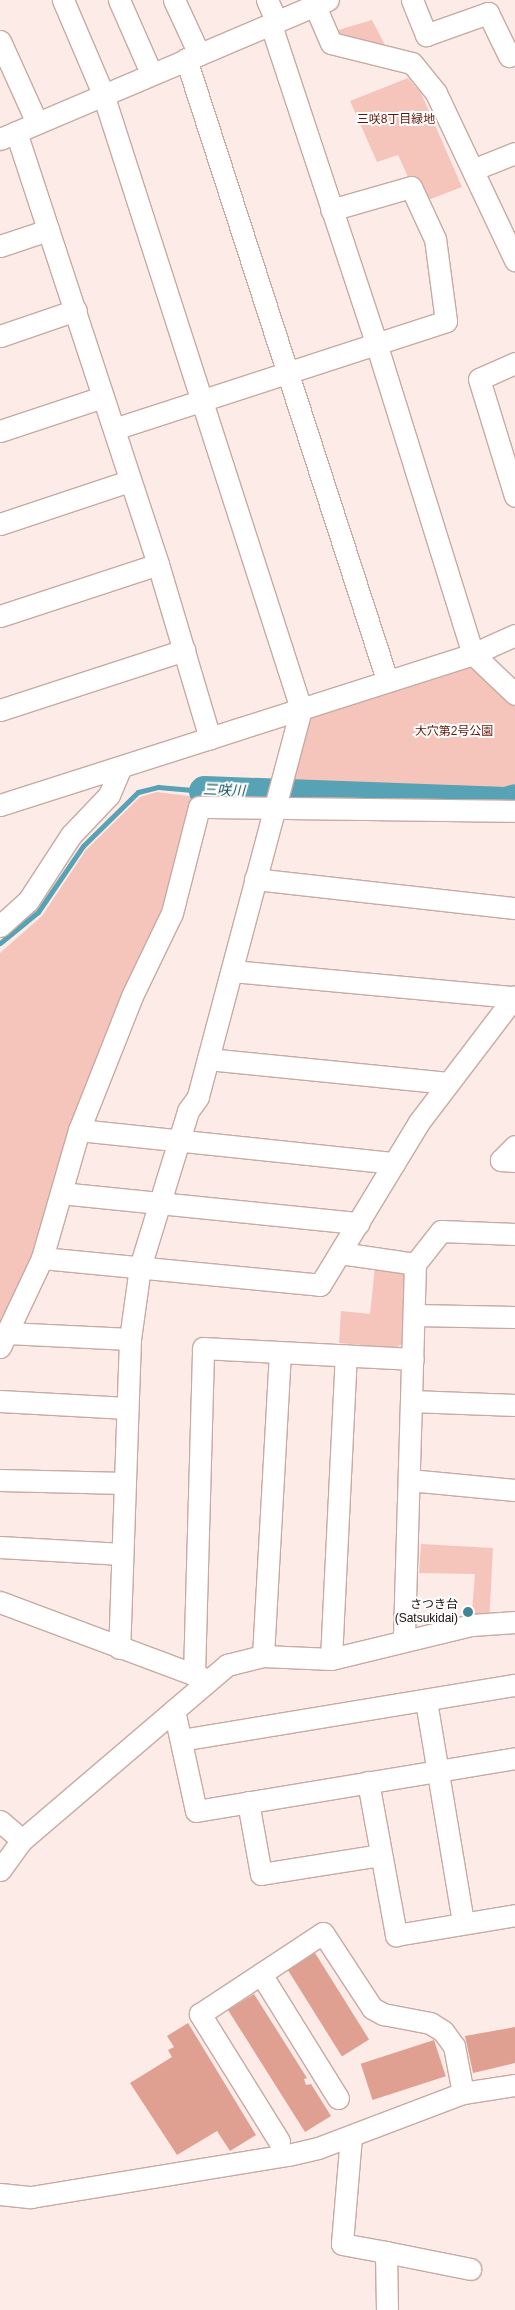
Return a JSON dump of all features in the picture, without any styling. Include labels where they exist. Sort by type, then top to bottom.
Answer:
[{"type":"street","points":[[63,0],[103,94],[301,709],[198,1097],[188,1111],[140,1267],[130,1339],[119,1648]]},
{"type":"street","points":[[119,0],[151,73]]},
{"type":"street","points":[[174,0],[387,680]]},
{"type":"street","points":[[267,0],[331,210],[376,343],[473,654],[515,694]]},
{"type":"street","points":[[412,0],[426,35],[488,13],[509,56]]},
{"type":"street","points":[[210,738],[185,650],[129,481],[76,310],[48,230],[8,136],[151,73],[274,24],[321,3],[331,43],[412,63],[436,93],[475,169],[515,260]]},
{"type":"street","points":[[0,41],[37,123]]},
{"type":"street","points":[[475,169],[515,153]]},
{"type":"street","points":[[114,429],[446,321],[435,239],[411,187],[331,210]]},
{"type":"street","points":[[0,246],[48,230]]},
{"type":"street","points":[[0,336],[76,310]]},
{"type":"street","points":[[515,363],[480,379],[515,496]]},
{"type":"street","points":[[0,431],[103,397]]},
{"type":"street","points":[[0,524],[129,481]]},
{"type":"street","points":[[0,616],[158,564]]},
{"type":"street","points":[[0,805],[120,769],[387,680],[473,654],[515,635]]},
{"type":"street","points":[[0,710],[185,650]]},
{"type":"street","points":[[0,926],[28,901],[71,835],[109,795],[120,769]]},
{"type":"street","points":[[130,1339],[4,1340],[42,1258],[79,1130],[132,996],[172,913],[199,807],[277,800],[515,811]]},
{"type":"street","points":[[255,879],[515,908]]},
{"type":"street","points":[[232,971],[515,997]]},
{"type":"street","points":[[42,1258],[320,1285],[394,1163],[448,1083],[515,997]]},
{"type":"street","points":[[208,1059],[448,1083]]},
{"type":"street","points":[[79,1130],[394,1163]]},
{"type":"street","points":[[515,1146],[501,1160],[515,1161]]},
{"type":"street","points":[[60,1193],[358,1223]]},
{"type":"street","points":[[404,1639],[415,1264],[441,1231],[515,1234]]},
{"type":"street","points":[[340,1253],[415,1264]]},
{"type":"street","points":[[415,1315],[515,1318]]},
{"type":"street","points":[[200,1677],[203,1348],[413,1358]]},
{"type":"street","points":[[263,1656],[280,1352]]},
{"type":"street","points":[[331,1659],[346,1355]]},
{"type":"street","points":[[0,1401],[127,1408]]},
{"type":"street","points":[[411,1401],[515,1405]]},
{"type":"street","points":[[0,1480],[125,1483]]},
{"type":"street","points":[[409,1480],[515,1490]]},
{"type":"street","points":[[0,1547],[122,1554]]},
{"type":"street","points":[[0,1602],[200,1677]]},
{"type":"street","points":[[0,1870],[22,1840],[174,1710],[200,1677],[227,1665],[263,1656],[331,1659],[404,1639],[472,1625],[515,1622]]},
{"type":"street","points":[[181,1740],[515,1685]]},
{"type":"street","points":[[426,1701],[464,1924]]},
{"type":"street","points":[[174,1710],[196,1811],[438,1770],[514,1762]]},
{"type":"street","points":[[368,1782],[379,1855],[396,1935],[515,1915]]},
{"type":"street","points":[[248,1802],[261,1874],[379,1855]]},
{"type":"street","points":[[0,1822],[22,1840]]},
{"type":"street","points":[[279,2141],[200,2014],[323,1933],[372,2008],[383,2014],[430,2023],[444,2031],[454,2046],[463,2093]]},
{"type":"street","points":[[261,1974],[338,2098]]},
{"type":"street","points":[[0,2194],[31,2197],[288,2155],[352,2136],[463,2093],[515,2086]]},
{"type":"street","points":[[352,2136],[342,2244],[470,2269]]},
{"type":"street","points":[[386,2252],[387,2310]]},
{"type":"green space","points":[[372,20],[388,51],[335,35],[335,31]]},
{"type":"green space","name":"三咲8丁目緑地","points":[[408,78],[421,93],[462,187],[420,203],[398,155],[377,162],[350,101]]},
{"type":"green space","name":"大穴第2号公園","points":[[471,663],[515,705],[515,792],[506,796],[289,791],[312,711]]},
{"type":"green space","points":[[157,792],[196,797],[168,907],[36,1257],[0,1331],[0,953],[42,916],[86,850],[140,797]]},
{"type":"green space","points":[[375,1267],[401,1267],[406,1274],[404,1341],[397,1348],[339,1343],[341,1311],[370,1314]]},
{"type":"green space","points":[[421,1544],[493,1548],[489,1624],[471,1624],[475,1574],[419,1573]]},
{"type":"building","points":[[315,1953],[369,2040],[342,2056],[288,1970]]},
{"type":"building","points":[[254,1994],[307,2078],[304,2079],[306,2085],[311,2084],[331,2116],[305,2132],[228,2010]]},
{"type":"building","points":[[188,2023],[256,2135],[230,2151],[217,2131],[177,2155],[130,2083],[172,2057],[168,2050],[174,2047],[167,2036]]},
{"type":"building","points":[[515,2027],[515,2063],[473,2073],[465,2036]]},
{"type":"building","points":[[434,2040],[446,2076],[373,2100],[361,2064]]},
{"type":"waterway","name":"三咲川","points":[[0,943],[38,912],[83,846],[138,792],[158,787],[204,791]]},
{"type":"waterway","name":"三咲川","points":[[204,791],[506,802],[515,799]]},
{"type":"place","name":"さつき台 (Satsukidai)","points":[[468,1612]]}]
